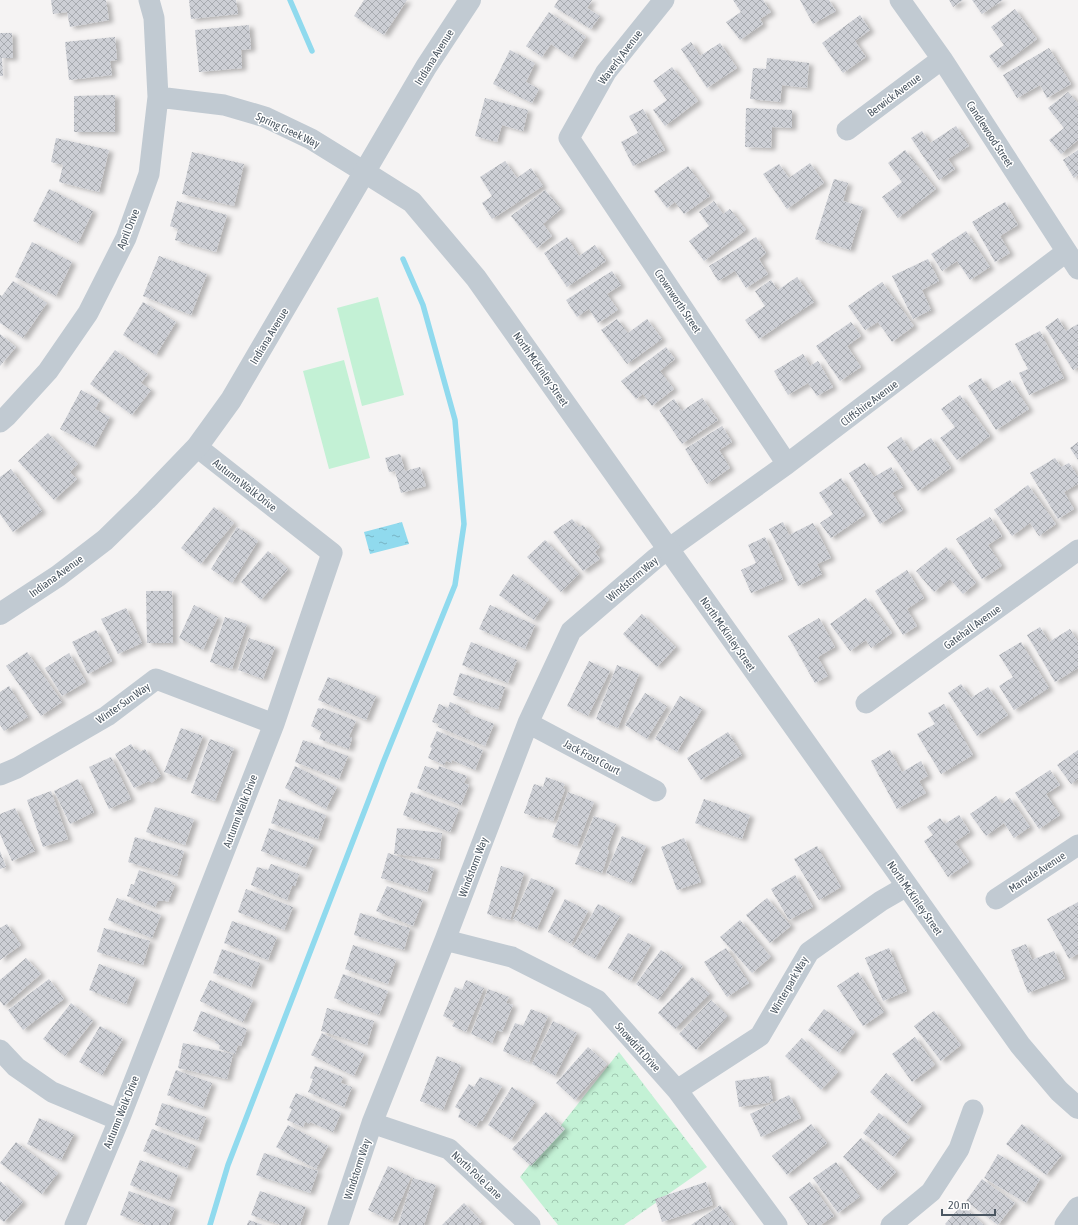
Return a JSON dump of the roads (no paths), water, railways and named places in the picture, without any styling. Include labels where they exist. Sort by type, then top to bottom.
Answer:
[{"type":"street","name":"April Drive","points":[[0,422],[48,371],[88,313],[126,238],[149,174],[158,97],[154,18],[149,0]]},
{"type":"street","name":"Indiana Avenue","points":[[0,614],[58,576],[105,540],[197,447],[231,400],[366,173],[426,67],[470,0]]},
{"type":"street","name":"Waverly Avenue","points":[[568,138],[606,72],[664,0]]},
{"type":"street","name":"Candlewood Street","points":[[900,0],[942,59],[1078,269]]},
{"type":"street","name":"Berwick Avenue","points":[[847,130],[942,59]]},
{"type":"street","name":"Spring Creek Way","points":[[158,97],[224,105],[265,117],[311,139],[366,173]]},
{"type":"street","name":"Crownworth Street","points":[[568,138],[788,464]]},
{"type":"street","name":"North McKinley Street","points":[[366,173],[412,202],[476,278],[1020,1045],[1059,1091],[1078,1108]]},
{"type":"street","name":"Cliffshire Avenue","points":[[668,550],[788,464],[1066,252]]},
{"type":"street","name":"Autumn Walk Drive","points":[[75,1225],[119,1120],[274,724],[332,553],[197,447]]},
{"type":"street","name":"Windstorm Way","points":[[338,1225],[372,1123],[445,940],[528,723],[571,631],[656,558],[668,550]]},
{"type":"street","name":"Gatehall Avenue","points":[[866,703],[1078,550]]},
{"type":"street","name":"Winter Sun Way","points":[[0,775],[17,768],[107,716],[156,679],[274,724]]},
{"type":"street","name":"Jack Frost Court","points":[[528,723],[656,791]]},
{"type":"street","name":"Marvale Avenue","points":[[996,899],[1078,845]]},
{"type":"street","name":"Winterpark Way","points":[[677,1090],[760,1036],[808,952],[881,901],[907,886]]},
{"type":"street","name":"Snowdrift Drive","points":[[445,940],[512,957],[597,1000],[677,1090],[777,1225]]},
{"type":"street","points":[[0,1050],[16,1066],[52,1092],[119,1120]]},
{"type":"street","points":[[891,1225],[932,1192],[958,1148],[973,1110]]},
{"type":"street","name":"North Pole Lane","points":[[372,1123],[450,1149],[530,1225]]},
{"type":"street","points":[[1065,1225],[1078,1207]]},
{"type":"water","points":[[402,522],[409,544],[370,554],[364,532]]},
{"type":"waterway","points":[[290,0],[312,51]]},
{"type":"waterway","points":[[210,1225],[228,1165],[383,763],[455,585],[464,524],[455,420],[423,305],[403,259]]}]
